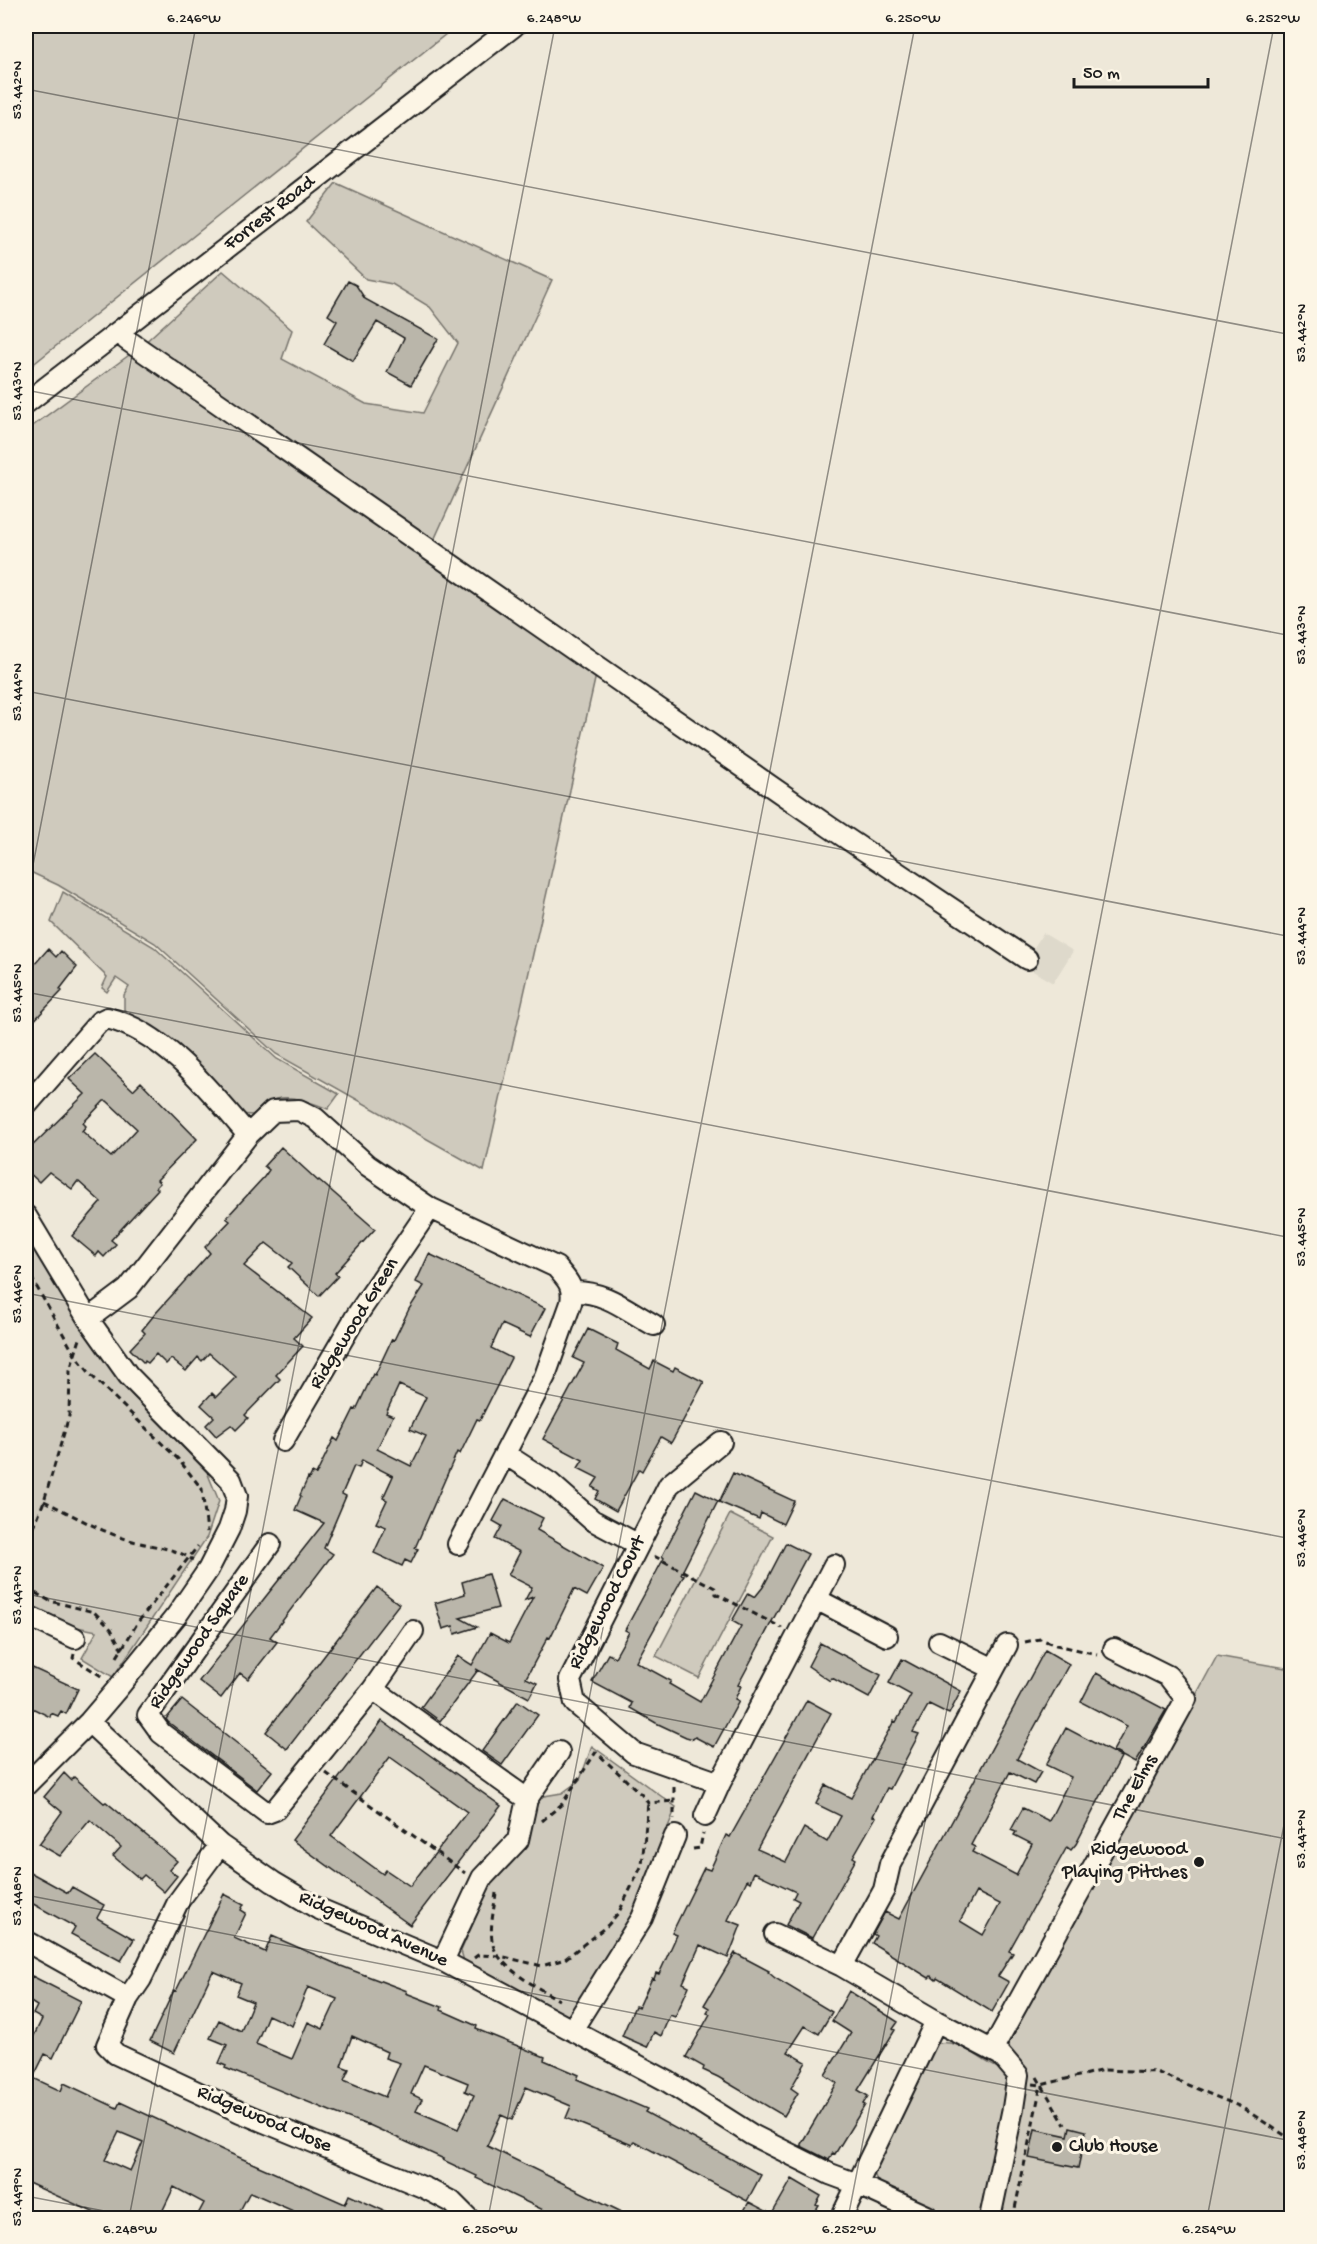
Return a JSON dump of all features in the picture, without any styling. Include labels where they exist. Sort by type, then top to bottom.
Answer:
[{"type":"street","name":"Forrest Road","points":[[26,403],[514,26]]},
{"type":"street","points":[[121,330],[127,340],[831,828],[1027,959]]},
{"type":"street","points":[[26,1106],[99,1022],[107,1018],[119,1021],[153,1039],[198,1077],[248,1135]]},
{"type":"street","points":[[88,1319],[128,1289],[248,1135],[273,1111],[299,1110],[315,1118],[367,1165],[430,1208],[556,1267],[569,1282],[573,1292],[545,1376],[458,1544]]},
{"type":"street","name":"Ridgewood Green","points":[[283,1442],[356,1318],[430,1208]]},
{"type":"street","points":[[26,1216],[88,1319],[128,1375],[231,1480],[237,1496],[229,1528],[208,1570],[177,1615],[89,1722],[26,1785]]},
{"type":"street","points":[[573,1292],[597,1294],[654,1324]]},
{"type":"street","name":"Ridgewood Court","points":[[720,1783],[634,1753],[575,1703],[570,1680],[669,1485],[721,1442]]},
{"type":"street","points":[[505,1454],[550,1483],[592,1520],[637,1545]]},
{"type":"street","name":"Ridgewood Square","points":[[270,1544],[148,1715],[161,1733],[267,1813],[275,1810],[313,1764],[373,1689],[413,1631]]},
{"type":"street","points":[[705,1816],[834,1565]]},
{"type":"street","points":[[816,1599],[887,1636]]},
{"type":"street","points":[[26,1615],[75,1638]]},
{"type":"street","points":[[939,1642],[994,1669]]},
{"type":"street","points":[[842,1966],[884,1890],[890,1864],[1007,1645]]},
{"type":"street","name":"The Elms","points":[[997,2052],[1186,1699],[1168,1676],[1114,1649]]},
{"type":"street","points":[[373,1689],[527,1799]]},
{"type":"street","name":"Ridgewood Avenue","points":[[89,1722],[220,1845],[273,1882],[317,1908],[449,1964],[667,2081],[752,2135],[830,2174],[927,2216]]},
{"type":"street","points":[[449,1964],[482,1878],[518,1840],[527,1799],[560,1752]]},
{"type":"street","points":[[572,2030],[642,1918],[675,1836]]},
{"type":"street","name":"Ridgewood Close","points":[[220,1845],[178,1902],[141,1979],[128,1998],[107,2045],[116,2054],[240,2112],[425,2188],[452,2202],[468,2218]]},
{"type":"street","points":[[775,1934],[842,1966],[936,2021],[997,2052],[1018,2075],[990,2218]]},
{"type":"street","points":[[26,1941],[128,1998]]},
{"type":"street","points":[[841,2218],[936,2021]]},
{"type":"path","points":[[26,1268],[75,1355],[93,1377],[180,1460],[202,1489],[207,1537]]},
{"type":"path","points":[[26,1547],[45,1501],[69,1416],[70,1370],[88,1319]]},
{"type":"path","points":[[45,1501],[127,1540],[163,1546],[188,1557],[208,1570]]},
{"type":"path","points":[[113,1664],[138,1622],[188,1557],[201,1544]]},
{"type":"path","points":[[637,1545],[715,1588],[716,1594],[797,1636]]},
{"type":"path","points":[[26,1588],[50,1601],[94,1612],[111,1629],[122,1650]]},
{"type":"path","points":[[75,1638],[73,1658],[118,1688]]},
{"type":"path","points":[[1007,1645],[1040,1638],[1056,1645],[1098,1654],[1107,1655],[1114,1649]]},
{"type":"path","points":[[449,1964],[478,1955],[500,1956],[542,1966],[565,1959],[608,1925],[619,1912],[642,1865],[648,1803],[596,1752],[562,1804],[543,1821],[522,1820]]},
{"type":"path","points":[[313,1764],[460,1869]]},
{"type":"path","points":[[671,1767],[675,1836]]},
{"type":"path","points":[[648,1803],[674,1801]]},
{"type":"path","points":[[487,1872],[496,1892],[492,1930],[495,1949],[520,1978],[560,2001]]},
{"type":"path","points":[[1041,2085],[1104,2070],[1156,2072],[1241,2107],[1292,2140]]},
{"type":"path","points":[[1041,2085],[1065,2125]]},
{"type":"path","points":[[1013,2218],[1041,2085]]},
{"type":"shaded area","points":[[26,26],[456,26],[26,370]]},
{"type":"shaded area","points":[[336,183],[552,280],[425,560],[596,675],[484,1171],[276,1054],[155,943],[58,885],[26,870],[26,431],[140,347],[223,271],[292,330],[282,359],[366,404],[423,413],[458,343],[430,307],[392,284],[366,279],[306,222]]},
{"type":"shaded area","points":[[63,892],[154,947],[277,1059],[339,1094],[328,1109],[298,1099],[282,1098],[267,1103],[252,1115],[239,1114],[180,1047],[124,1010],[124,995],[129,987],[116,978],[107,992],[102,988],[107,977],[51,922]]},
{"type":"shaded area","points":[[1043,933],[1073,951],[1053,983],[1023,965]]},
{"type":"shaded area","points":[[26,1239],[38,1254],[79,1323],[132,1395],[207,1472],[219,1501],[207,1537],[113,1677],[82,1658],[97,1631],[57,1623],[26,1607]]},
{"type":"shaded area","points":[[730,1514],[773,1536],[699,1678],[656,1656]]},
{"type":"shaded area","name":"Ridgewood Playing Pitches","points":[[1217,1656],[1291,1669],[1291,2218],[942,2218],[878,2184],[874,2173],[928,2057],[938,2043],[961,2046],[996,2067]]},
{"type":"shaded area","points":[[592,1746],[676,1807],[629,1924],[576,2014],[560,2018],[466,1968],[461,1951],[494,1876],[525,1844],[538,1797],[562,1793],[580,1780]]},
{"type":"building","points":[[348,281],[356,285],[365,299],[438,339],[411,385],[387,372],[404,338],[377,322],[353,361],[324,344],[337,321],[328,315]]},
{"type":"building","points":[[48,949],[56,957],[61,951],[77,967],[60,989],[62,991],[26,1029],[26,974]]},
{"type":"building","points":[[95,1054],[133,1090],[141,1082],[197,1139],[157,1180],[160,1183],[156,1187],[158,1189],[111,1240],[116,1244],[104,1257],[99,1252],[96,1256],[72,1236],[101,1202],[79,1182],[72,1189],[49,1172],[39,1182],[26,1170],[26,1152],[85,1094],[69,1079]],"holes":[[[104,1101],[107,1101],[137,1129],[111,1157],[82,1131],[86,1126],[83,1123]]]},
{"type":"building","points":[[281,1147],[375,1229],[335,1273],[338,1276],[319,1296],[288,1267],[292,1263],[266,1243],[244,1266],[312,1318],[294,1338],[303,1346],[276,1375],[280,1379],[245,1415],[248,1418],[236,1430],[231,1425],[216,1436],[206,1425],[214,1417],[201,1405],[212,1393],[216,1397],[236,1377],[209,1353],[202,1361],[198,1357],[186,1371],[171,1359],[166,1364],[156,1354],[148,1363],[145,1361],[144,1363],[130,1349],[145,1333],[142,1330],[155,1314],[210,1253],[205,1247],[230,1221],[226,1218],[264,1177],[269,1170],[264,1166]]},
{"type":"building","points":[[429,1254],[545,1308],[530,1337],[502,1324],[491,1348],[511,1358],[480,1420],[477,1419],[460,1454],[457,1452],[415,1548],[418,1549],[411,1563],[405,1560],[402,1566],[374,1553],[386,1527],[376,1523],[387,1500],[383,1498],[393,1476],[362,1460],[359,1468],[354,1466],[342,1494],[346,1496],[324,1548],[333,1554],[270,1637],[277,1642],[248,1679],[240,1673],[221,1698],[199,1681],[324,1523],[295,1510],[300,1495],[312,1473],[316,1475],[334,1438],[338,1441],[373,1374],[375,1375],[392,1339],[394,1340],[409,1309],[424,1286],[416,1282]],"holes":[[[399,1385],[426,1397],[410,1429],[426,1436],[411,1466],[377,1449],[393,1416],[386,1413]]]},
{"type":"building","points":[[588,1329],[618,1344],[616,1350],[650,1369],[654,1361],[673,1371],[675,1367],[704,1382],[671,1443],[661,1437],[642,1471],[639,1469],[616,1511],[595,1499],[599,1491],[592,1487],[598,1478],[578,1468],[583,1460],[543,1439],[584,1363],[573,1358]]},
{"type":"building","points":[[733,1473],[794,1501],[783,1524],[761,1513],[759,1519],[719,1502]]},
{"type":"building","points":[[696,1490],[718,1501],[681,1574],[684,1575],[636,1662],[671,1681],[669,1684],[700,1702],[741,1626],[732,1621],[748,1593],[755,1597],[763,1587],[786,1543],[808,1554],[738,1685],[741,1686],[735,1699],[739,1701],[714,1747],[695,1737],[693,1739],[686,1737],[656,1723],[630,1708],[632,1703],[592,1682],[608,1654],[615,1657],[629,1632],[625,1630],[664,1558],[662,1556]]},
{"type":"building","points":[[505,1499],[543,1518],[537,1530],[603,1568],[587,1596],[574,1589],[550,1638],[548,1637],[526,1678],[537,1683],[529,1698],[478,1670],[440,1721],[421,1707],[458,1656],[472,1665],[490,1633],[509,1643],[533,1597],[525,1600],[532,1587],[508,1575],[520,1552],[495,1539],[502,1526],[493,1521]]},
{"type":"building","points":[[488,1574],[498,1608],[460,1618],[477,1627],[455,1634],[453,1626],[443,1629],[435,1603],[465,1594],[462,1582]]},
{"type":"building","points":[[377,1587],[399,1604],[287,1749],[266,1732]]},
{"type":"building","points":[[820,1643],[881,1675],[869,1698],[832,1678],[830,1681],[808,1666]]},
{"type":"building","points":[[1045,1650],[1069,1664],[1017,1759],[1041,1772],[1034,1784],[1010,1772],[971,1845],[975,1847],[972,1852],[1016,1875],[1032,1844],[1014,1835],[1016,1832],[1011,1830],[1023,1808],[1049,1821],[1071,1777],[1046,1765],[1066,1728],[1121,1757],[1076,1844],[1071,1850],[1067,1847],[1009,1951],[1013,1953],[998,1976],[1009,1982],[992,2012],[937,1978],[936,1980],[931,1976],[929,1978],[872,1943],[876,1936],[873,1934],[885,1912],[899,1919]],"holes":[[[976,1892],[1000,1904],[983,1935],[960,1921]]]},
{"type":"building","points":[[902,1659],[961,1691],[949,1714],[929,1704],[913,1732],[919,1734],[890,1789],[887,1788],[873,1816],[876,1817],[853,1857],[856,1859],[812,1938],[786,1925],[799,1901],[793,1898],[796,1892],[754,1872],[750,1882],[747,1880],[728,1920],[741,1925],[728,1958],[700,1945],[683,1983],[689,1986],[675,2017],[670,2015],[661,2036],[654,2032],[647,2047],[622,2036],[635,2006],[639,2007],[652,1978],[654,1979],[656,1973],[659,1974],[677,1935],[672,1933],[704,1868],[710,1870],[726,1835],[730,1837],[807,1700],[831,1713],[757,1849],[786,1862],[804,1828],[827,1842],[841,1816],[816,1804],[824,1788],[826,1785],[851,1798],[894,1721],[896,1722],[911,1695],[889,1683]]},
{"type":"building","points":[[26,1665],[78,1689],[66,1714],[61,1711],[58,1716],[51,1713],[50,1717],[26,1705]]},
{"type":"building","points":[[1096,1673],[1166,1710],[1135,1763],[1113,1751],[1127,1726],[1081,1702]]},
{"type":"building","points":[[182,1700],[272,1771],[257,1790],[168,1722],[166,1719]]},
{"type":"building","points":[[518,1701],[538,1715],[502,1765],[482,1751]]},
{"type":"building","points":[[382,1721],[501,1806],[410,1925],[292,1840]],"holes":[[[390,1757],[467,1812],[410,1886],[386,1870],[383,1874],[331,1836]]]},
{"type":"building","points":[[64,1773],[71,1780],[74,1777],[177,1861],[169,1870],[177,1876],[164,1892],[144,1875],[140,1879],[113,1856],[121,1847],[90,1820],[60,1856],[39,1844],[62,1812],[44,1797]]},
{"type":"building","points":[[26,1870],[68,1893],[72,1887],[104,1905],[97,1918],[134,1939],[121,1961],[71,1934],[75,1927],[26,1900]]},
{"type":"building","points":[[224,1894],[244,1904],[241,1910],[246,1913],[234,1938],[265,1952],[272,1936],[407,1991],[406,1993],[442,2007],[441,2010],[477,2026],[476,2029],[545,2057],[544,2060],[579,2075],[577,2079],[647,2109],[645,2112],[761,2175],[747,2201],[634,2141],[632,2145],[566,2118],[571,2106],[526,2087],[512,2120],[501,2115],[487,2146],[634,2218],[560,2218],[476,2178],[477,2176],[444,2159],[367,2124],[225,2068],[226,2066],[219,2063],[227,2045],[210,2038],[219,2020],[241,2031],[253,2002],[236,1995],[241,1983],[213,1971],[174,2053],[150,2041],[174,1990],[176,1991]],"holes":[[[308,1987],[337,1999],[323,2029],[308,2022],[292,2059],[256,2044],[268,2015],[292,2026]],[[352,2036],[387,2052],[385,2058],[400,2063],[385,2097],[344,2080],[349,2069],[341,2066]],[[424,2065],[468,2083],[465,2091],[474,2095],[458,2129],[416,2111],[422,2099],[411,2094]]]},
{"type":"building","points":[[735,1953],[769,1971],[775,1978],[832,2012],[819,2034],[805,2026],[788,2052],[806,2062],[791,2088],[798,2093],[784,2116],[703,2070],[704,2067],[686,2057],[710,2014],[707,2013],[709,2008],[704,2005]]},
{"type":"building","points":[[32,1976],[81,2001],[53,2058],[45,2054],[33,2078],[61,2091],[64,2083],[117,2108],[120,2102],[345,2204],[349,2195],[400,2218],[309,2218],[250,2192],[236,2218],[196,2218],[204,2203],[174,2187],[159,2218],[106,2218],[26,2182],[26,2052],[42,2019],[33,2014],[37,2006],[26,1999],[26,1989]],"holes":[[[119,2132],[143,2142],[130,2171],[105,2160]]]},
{"type":"building","points":[[849,1991],[898,2022],[858,2090],[868,2096],[863,2104],[865,2105],[829,2160],[801,2144],[837,2083],[825,2075],[851,2033],[832,2021]]},
{"type":"building","name":"Club House","points":[[1070,2127],[1086,2131],[1078,2168],[1029,2158],[1035,2129],[1068,2136]]},
{"type":"building","points":[[792,2179],[821,2196],[816,2205],[819,2206],[811,2218],[740,2218],[749,2202],[772,2214]]},
{"type":"place","name":"Ridgewood Playing Pitches","points":[[1199,1862]]},
{"type":"place","name":"Club House","points":[[1057,2147]]}]
